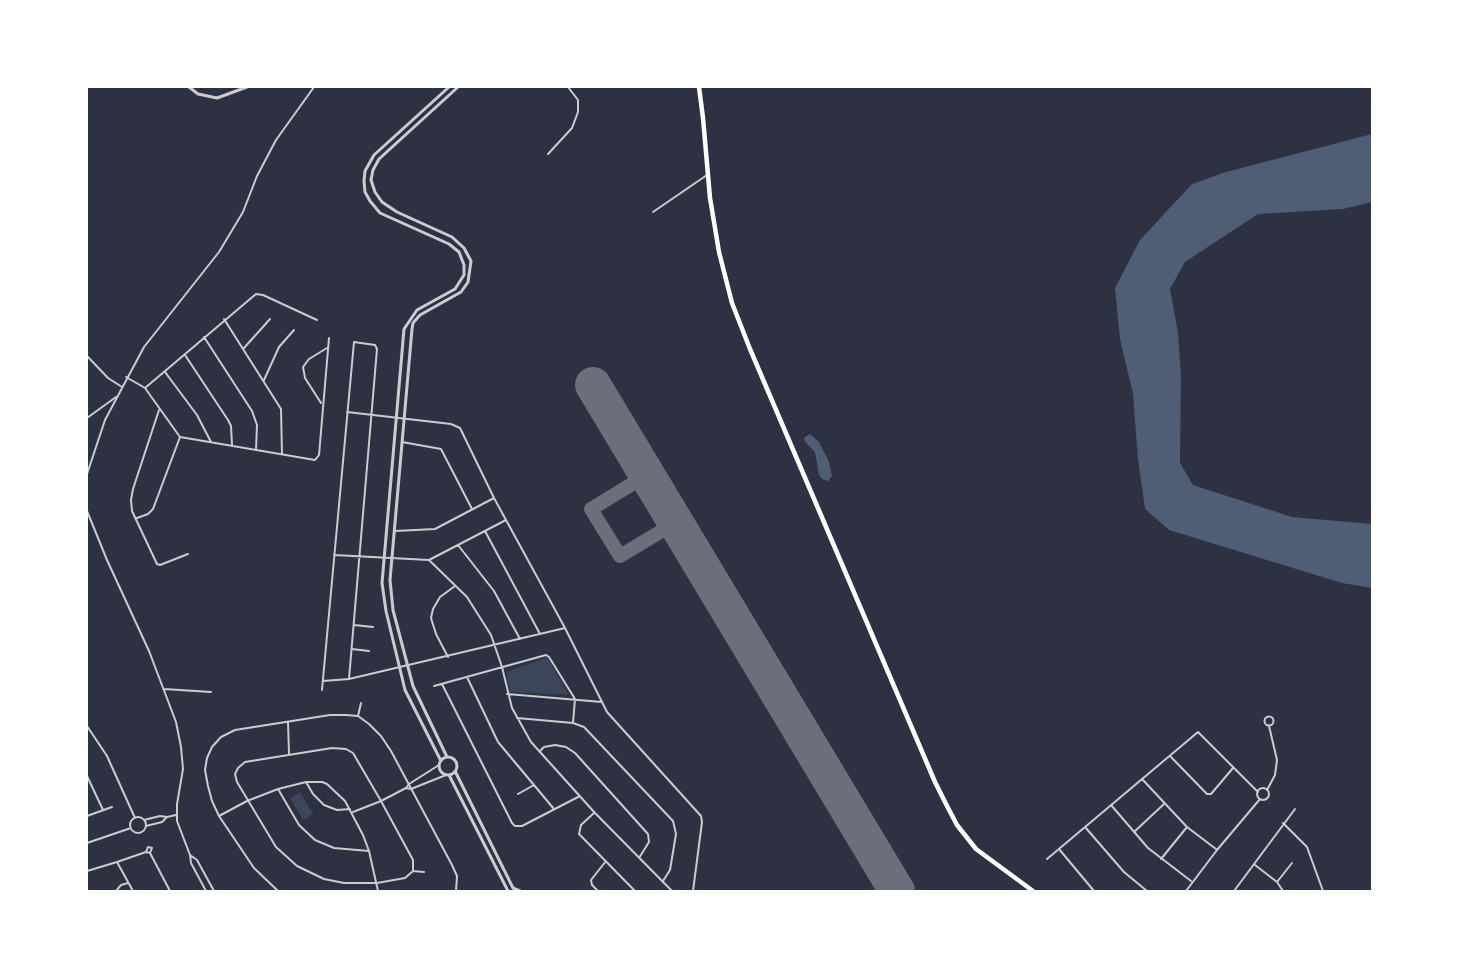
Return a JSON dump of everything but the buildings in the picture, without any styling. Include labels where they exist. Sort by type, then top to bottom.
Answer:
[{"type":"main road","points":[[699,87],[707,175],[719,252],[736,316],[935,782],[957,825],[976,849],[1033,891]]},
{"type":"street","points":[[189,87],[198,94],[217,98],[248,87]]},
{"type":"street","points":[[87,474],[105,420],[126,377],[161,324],[219,252],[243,212],[257,176],[276,140],[314,87]]},
{"type":"street","points":[[441,761],[405,690],[382,583],[404,329],[412,315],[421,306],[455,289],[464,275],[464,265],[459,252],[449,244],[387,218],[375,209],[365,192],[365,171],[382,146],[449,87]]},
{"type":"street","points":[[458,87],[383,154],[373,170],[372,186],[382,202],[397,212],[452,237],[464,248],[471,261],[468,282],[461,292],[426,311],[416,319],[412,329],[390,579],[393,610],[413,686],[447,757],[456,762],[455,771],[510,890]]},
{"type":"street","points":[[548,154],[572,128],[578,112],[578,100],[568,87]]},
{"type":"street","points":[[653,212],[707,175]]},
{"type":"street","points":[[145,388],[253,295],[259,294],[317,320]]},
{"type":"street","points":[[224,319],[264,380],[282,413],[282,454]]},
{"type":"street","points":[[244,348],[270,319]]},
{"type":"street","points":[[264,380],[279,347],[294,330]]},
{"type":"street","points":[[204,337],[252,411],[257,425],[256,450]]},
{"type":"street","points":[[126,377],[145,388],[180,437],[313,460],[317,459],[329,338]]},
{"type":"street","points":[[322,690],[354,342],[373,345],[377,348],[349,679]]},
{"type":"street","points":[[322,404],[305,378],[303,367],[309,359],[327,348]]},
{"type":"street","points":[[185,355],[228,420],[231,426],[232,445]]},
{"type":"street","points":[[87,356],[108,378],[122,387]]},
{"type":"street","points":[[401,356],[409,356]]},
{"type":"street","points":[[165,372],[197,415],[211,442]]},
{"type":"street","points":[[87,418],[118,395]]},
{"type":"street","points":[[159,410],[131,500],[136,519],[157,564],[160,565],[188,554]]},
{"type":"street","points":[[347,412],[451,423],[458,426],[602,702],[616,724],[701,816],[702,825],[693,891]]},
{"type":"street","points":[[136,519],[148,514],[153,508],[180,437]]},
{"type":"street","points":[[402,442],[441,449],[472,509]]},
{"type":"street","points":[[395,531],[435,529],[494,498]]},
{"type":"street","points":[[87,511],[106,560],[164,689],[178,730],[183,769],[176,815],[191,863],[206,891]]},
{"type":"street","points":[[334,555],[429,560],[506,520]]},
{"type":"street","points":[[485,531],[540,634]]},
{"type":"street","points":[[458,545],[494,591],[520,639]]},
{"type":"street","points":[[429,560],[473,605],[495,645],[507,694],[523,731],[595,813],[672,891]]},
{"type":"street","points":[[448,657],[431,618],[440,597],[455,586]]},
{"type":"street","points":[[354,625],[373,627]]},
{"type":"street","points":[[323,681],[349,679],[565,628]]},
{"type":"street","points":[[352,649],[369,651]]},
{"type":"street","points":[[434,686],[544,655],[548,656],[575,699],[573,723]]},
{"type":"street","points":[[467,677],[498,742],[554,809]]},
{"type":"street","points":[[442,684],[512,824],[522,826],[580,796]]},
{"type":"street","points":[[164,689],[211,692]]},
{"type":"street","points":[[507,694],[602,702]]},
{"type":"street","points":[[358,716],[361,703]]},
{"type":"street","points":[[278,891],[254,868],[219,816],[212,801],[205,770],[212,747],[221,736],[235,730],[330,715],[358,716],[381,736],[452,865],[457,876],[456,891]]},
{"type":"street","points":[[517,718],[573,723],[587,729],[673,822],[676,834],[670,870],[663,881]]},
{"type":"street","points":[[288,722],[289,754]]},
{"type":"street","points":[[87,726],[107,756],[135,818]]},
{"type":"street","points":[[1186,891],[1260,799],[1268,797],[1267,790],[1275,775],[1277,760],[1269,726]]},
{"type":"street","points":[[1047,859],[1198,732],[1258,792],[1260,799]]},
{"type":"street","points":[[540,751],[544,747],[555,745],[566,747],[575,753],[648,834],[649,842],[639,858]]},
{"type":"street","points":[[413,871],[413,860],[353,753],[346,749],[332,748],[245,762],[238,768],[235,774],[237,782],[247,801],[276,847],[297,866],[324,879],[344,883],[378,883],[405,878],[413,871],[424,872]]},
{"type":"street","points":[[1170,756],[1209,795],[1233,768]]},
{"type":"street","points":[[306,782],[313,794],[324,805],[337,810],[351,811],[381,801],[406,788],[447,757]]},
{"type":"street","points":[[439,765],[440,770],[447,775],[510,890]]},
{"type":"street","points":[[406,788],[411,789],[455,771]]},
{"type":"street","points":[[87,776],[103,810]]},
{"type":"street","points":[[1142,779],[1187,827],[1217,850]]},
{"type":"street","points":[[219,816],[247,801],[278,789],[306,782],[327,784],[340,794],[351,811],[369,851],[378,891]]},
{"type":"street","points":[[518,794],[534,785]]},
{"type":"street","points":[[87,787],[92,786]]},
{"type":"street","points":[[1258,792],[1261,788],[1267,790]]},
{"type":"street","points":[[278,789],[299,825],[315,840],[334,848],[369,851]]},
{"type":"street","points":[[1134,832],[1164,804]]},
{"type":"street","points":[[1111,805],[1161,859],[1192,882]]},
{"type":"street","points":[[87,816],[112,807]]},
{"type":"street","points":[[1234,891],[1295,809]]},
{"type":"street","points":[[595,813],[581,825],[579,834],[635,891]]},
{"type":"street","points":[[135,818],[144,820],[176,815]]},
{"type":"street","points":[[146,826],[162,822],[167,817]]},
{"type":"street","points":[[135,818],[131,822],[134,832],[144,831],[146,826],[144,820]]},
{"type":"street","points":[[1284,823],[1307,847],[1323,891]]},
{"type":"street","points":[[1085,827],[1124,872],[1147,891]]},
{"type":"street","points":[[1161,859],[1187,827]]},
{"type":"street","points":[[87,843],[131,828]]},
{"type":"street","points":[[146,852],[146,848],[150,847],[152,851],[150,854]]},
{"type":"street","points":[[1059,849],[1094,891]]},
{"type":"street","points":[[87,871],[146,852],[150,854],[170,891]]},
{"type":"street","points":[[190,855],[197,860],[214,891]]},
{"type":"street","points":[[598,891],[592,885],[591,880],[606,861]]},
{"type":"street","points":[[117,862],[133,891]]},
{"type":"street","points":[[1277,882],[1292,863]]},
{"type":"street","points":[[1254,864],[1277,882],[1283,891]]},
{"type":"street","points":[[116,891],[121,885],[129,882]]},
{"type":"street","points":[[510,890],[520,891]]},
{"type":"shaded area","points":[[1372,134],[1372,202],[1343,209],[1258,214],[1185,262],[1170,289],[1178,333],[1181,375],[1180,463],[1193,485],[1292,517],[1372,524],[1372,588],[1342,583],[1169,530],[1145,509],[1133,394],[1120,339],[1115,288],[1140,240],[1192,184],[1226,172]]},
{"type":"shaded area","points":[[810,434],[819,442],[829,462],[832,476],[828,481],[819,475],[815,452],[805,442],[804,438]]},
{"type":"shaded area","points":[[547,657],[569,695],[510,692],[506,672]]},
{"type":"shaded area","points":[[300,792],[313,814],[303,820],[290,798]]},
{"type":"taxiway","points":[[647,475],[591,509],[620,556],[675,523]]},
{"type":"runway","points":[[593,385],[897,891]]}]
